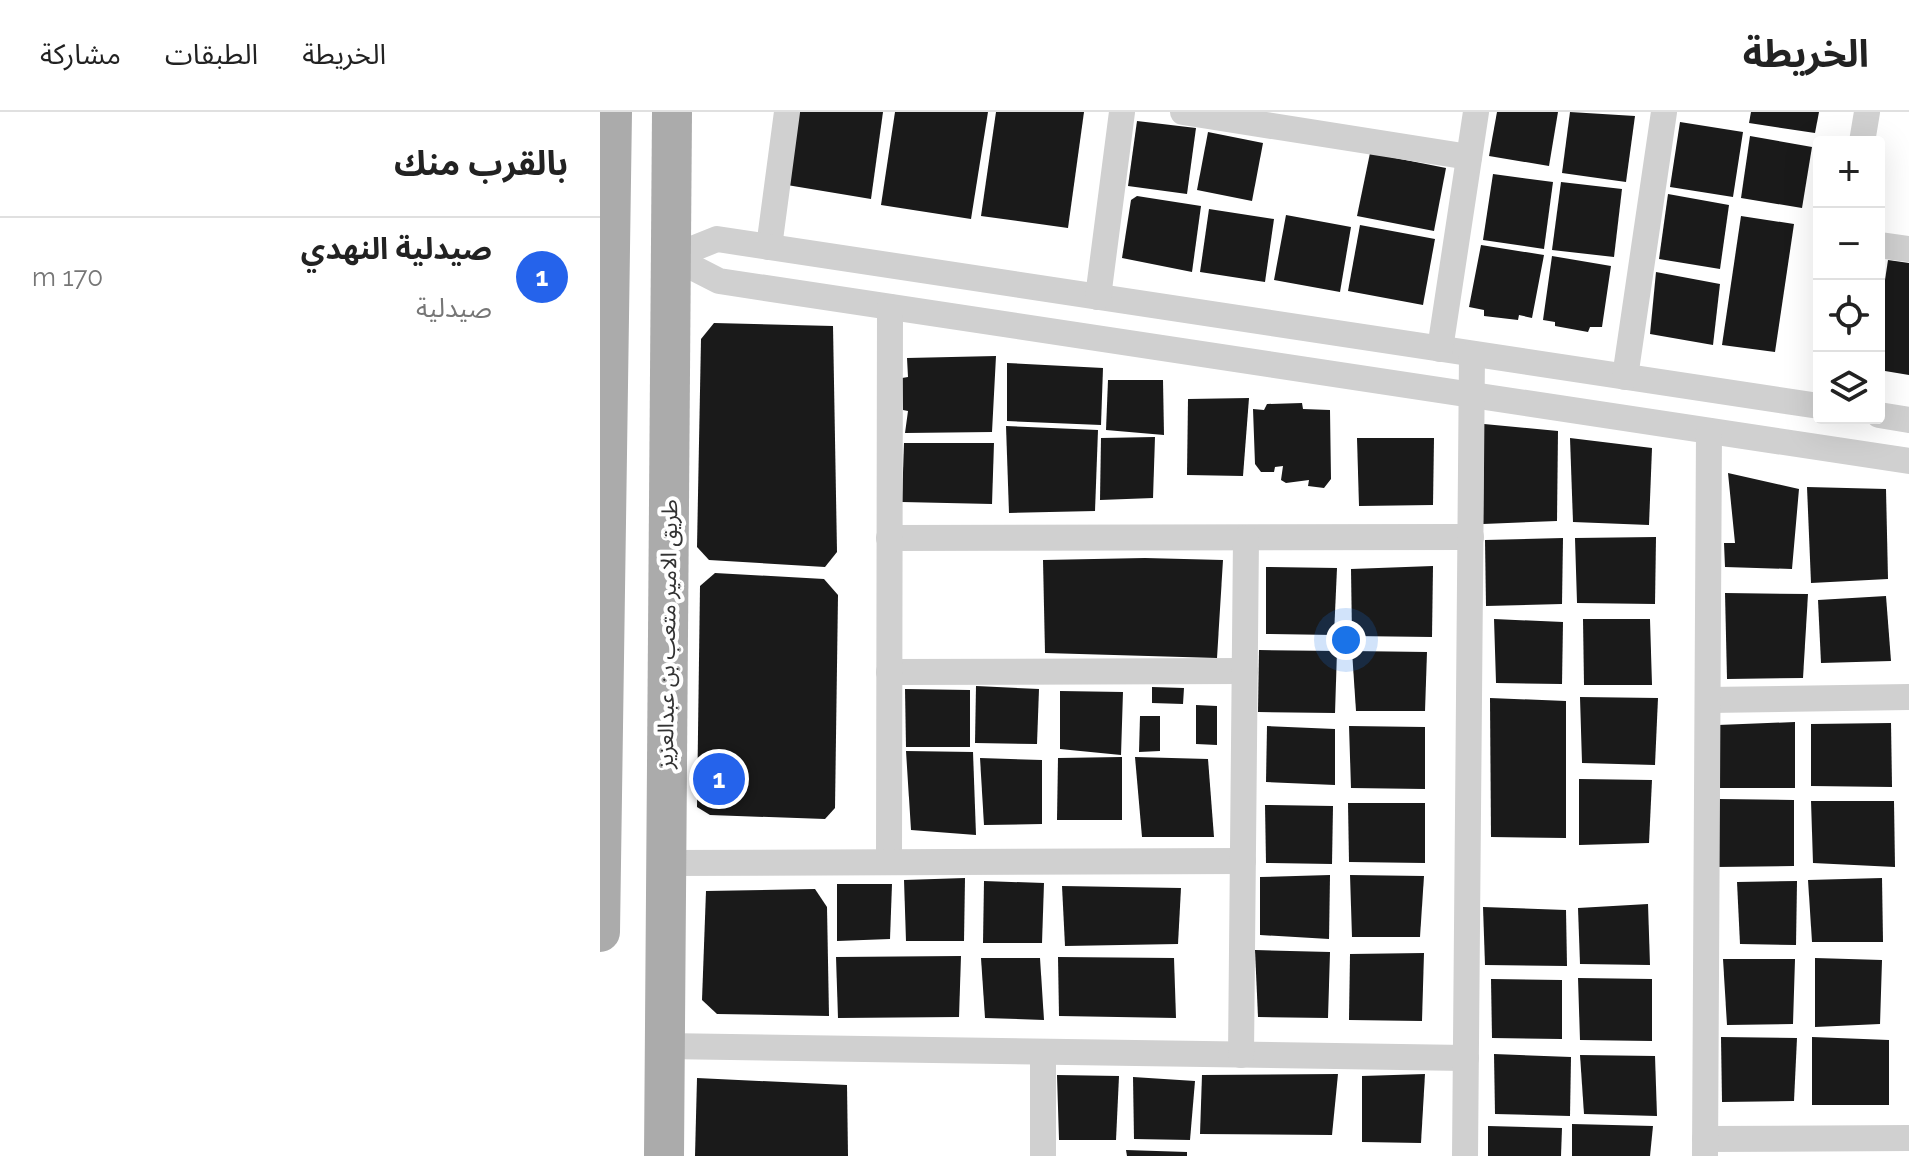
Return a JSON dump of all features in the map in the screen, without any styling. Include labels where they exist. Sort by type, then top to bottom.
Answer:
[{"type":"main road","points":[[600,932],[612,112]]},
{"type":"main road","name":"طريق الامير متعب بن عبدالعزيز","points":[[664,1156],[672,112]]},
{"type":"street","points":[[769,247],[787,112]]},
{"type":"street","points":[[1098,297],[1122,112]]},
{"type":"street","points":[[1183,112],[1298,121],[1469,157]]},
{"type":"street","points":[[1440,349],[1476,112]]},
{"type":"street","points":[[1625,377],[1664,112]]},
{"type":"street","points":[[1863,136],[1867,112]]},
{"type":"street","points":[[672,257],[717,239],[1813,405]]},
{"type":"street","points":[[1885,246],[1909,249]]},
{"type":"street","points":[[672,257],[719,281],[1909,461]]},
{"type":"street","points":[[889,862],[890,307]]},
{"type":"street","points":[[1465,1156],[1472,354]]},
{"type":"street","points":[[1885,416],[1909,420]]},
{"type":"street","points":[[1709,431],[1705,1148],[1909,1138]]},
{"type":"street","points":[[889,538],[1471,537]]},
{"type":"street","points":[[1241,1055],[1246,538]]},
{"type":"street","points":[[889,672],[1245,671]]},
{"type":"street","points":[[1708,700],[1909,697]]},
{"type":"street","points":[[664,863],[1243,861]]},
{"type":"street","points":[[664,1046],[1466,1058]]},
{"type":"street","points":[[1043,1052],[1043,1156]]},
{"type":"building","points":[[796,112],[883,112],[871,199],[787,185]]},
{"type":"building","points":[[895,112],[988,112],[971,219],[881,205]]},
{"type":"building","points":[[996,112],[1084,112],[1068,228],[981,216]]},
{"type":"building","points":[[1497,112],[1558,112],[1549,166],[1489,156]]},
{"type":"building","points":[[1570,112],[1635,116],[1626,182],[1562,173]]},
{"type":"building","points":[[1751,112],[1819,112],[1815,133],[1749,123]]},
{"type":"building","points":[[1137,121],[1196,128],[1187,194],[1128,186]]},
{"type":"building","points":[[1680,122],[1743,132],[1733,197],[1670,187]]},
{"type":"building","points":[[1208,132],[1263,143],[1252,201],[1197,190]]},
{"type":"building","points":[[1750,136],[1812,147],[1802,208],[1741,198]]},
{"type":"building","points":[[1370,153],[1446,168],[1434,231],[1357,216]]},
{"type":"building","points":[[1493,174],[1553,182],[1544,249],[1483,240]]},
{"type":"building","points":[[1561,182],[1622,189],[1614,257],[1552,250]]},
{"type":"building","points":[[1668,194],[1729,205],[1720,269],[1659,259]]},
{"type":"building","points":[[1137,196],[1201,206],[1192,272],[1122,258],[1131,200]]},
{"type":"building","points":[[1209,209],[1274,219],[1265,282],[1200,272]]},
{"type":"building","points":[[1286,215],[1351,227],[1340,292],[1274,280]]},
{"type":"building","points":[[1741,216],[1794,224],[1775,352],[1722,345]]},
{"type":"building","points":[[1360,225],[1435,239],[1423,305],[1348,291]]},
{"type":"building","points":[[1481,245],[1544,255],[1532,318],[1519,315],[1518,320],[1484,316],[1484,310],[1469,307]]},
{"type":"building","points":[[1552,256],[1611,266],[1602,327],[1590,327],[1588,332],[1555,326],[1555,322],[1543,320]]},
{"type":"building","points":[[1888,260],[1909,263],[1909,375],[1885,371],[1885,280]]},
{"type":"building","points":[[1656,272],[1720,284],[1713,345],[1650,334]]},
{"type":"building","points":[[714,323],[833,326],[837,552],[825,567],[709,560],[697,547],[701,339]]},
{"type":"building","points":[[996,356],[992,432],[905,433],[908,411],[903,410],[902,378],[908,377],[907,358]]},
{"type":"building","points":[[1007,363],[1103,368],[1101,425],[1007,421]]},
{"type":"building","points":[[1108,380],[1163,380],[1164,435],[1106,430]]},
{"type":"building","points":[[1249,398],[1243,476],[1187,475],[1188,399]]},
{"type":"building","points":[[1302,403],[1303,409],[1330,410],[1331,479],[1324,488],[1308,486],[1309,480],[1286,483],[1281,480],[1283,466],[1275,467],[1274,472],[1261,472],[1255,464],[1253,409],[1264,410],[1267,404]]},
{"type":"building","points":[[1484,424],[1558,431],[1557,521],[1483,524]]},
{"type":"building","points":[[1006,426],[1098,430],[1095,511],[1009,513]]},
{"type":"building","points":[[1155,437],[1153,498],[1100,500],[1101,438]]},
{"type":"building","points":[[1357,438],[1434,438],[1433,505],[1359,506]]},
{"type":"building","points":[[1570,438],[1652,448],[1649,525],[1573,522]]},
{"type":"building","points":[[904,443],[994,443],[992,504],[902,502]]},
{"type":"building","points":[[1728,473],[1799,489],[1792,569],[1725,567],[1724,543],[1735,543]]},
{"type":"building","points":[[1807,487],[1886,489],[1888,579],[1811,583]]},
{"type":"building","points":[[1656,537],[1655,604],[1577,603],[1575,538]]},
{"type":"building","points":[[1563,538],[1562,604],[1486,606],[1485,540]]},
{"type":"building","points":[[1043,560],[1223,560],[1217,658],[1045,653]]},
{"type":"building","points":[[1433,566],[1432,637],[1352,636],[1351,569]]},
{"type":"building","points":[[1266,567],[1337,568],[1334,635],[1266,634]]},
{"type":"building","points":[[715,573],[824,579],[838,595],[835,808],[825,819],[710,815],[697,807],[700,586]]},
{"type":"building","points":[[1725,593],[1808,594],[1803,678],[1727,679]]},
{"type":"building","points":[[1886,596],[1891,661],[1821,663],[1818,600]]},
{"type":"building","points":[[1494,619],[1563,622],[1562,684],[1496,683]]},
{"type":"building","points":[[1583,619],[1650,619],[1652,685],[1584,685]]},
{"type":"building","points":[[1259,650],[1337,651],[1335,713],[1258,712]]},
{"type":"building","points":[[1352,651],[1427,652],[1425,711],[1356,711]]},
{"type":"building","points":[[976,686],[1039,689],[1037,744],[975,743]]},
{"type":"building","points":[[1152,687],[1184,688],[1183,704],[1152,703]]},
{"type":"building","points":[[905,689],[970,690],[970,747],[906,747]]},
{"type":"building","points":[[1060,691],[1123,692],[1121,755],[1060,749]]},
{"type":"building","points":[[1580,697],[1658,698],[1655,765],[1582,763]]},
{"type":"building","points":[[1490,698],[1566,701],[1566,838],[1491,837]]},
{"type":"building","points":[[1196,705],[1217,706],[1217,745],[1196,744]]},
{"type":"building","points":[[1140,716],[1160,716],[1160,751],[1139,752]]},
{"type":"building","points":[[1795,722],[1795,788],[1720,788],[1718,725]]},
{"type":"building","points":[[1891,723],[1892,787],[1811,786],[1811,724]]},
{"type":"building","points":[[1267,726],[1335,729],[1335,785],[1266,782]]},
{"type":"building","points":[[1349,726],[1425,727],[1425,789],[1351,788]]},
{"type":"building","points":[[906,751],[973,752],[976,835],[911,830]]},
{"type":"building","points":[[1122,757],[1122,820],[1057,820],[1058,758]]},
{"type":"building","points":[[1135,757],[1208,759],[1214,837],[1142,837]]},
{"type":"building","points":[[980,758],[1042,760],[1042,824],[984,825]]},
{"type":"building","points":[[1579,779],[1652,780],[1649,843],[1579,845]]},
{"type":"building","points":[[1718,799],[1794,800],[1794,866],[1716,867]]},
{"type":"building","points":[[1811,801],[1894,801],[1895,867],[1813,863]]},
{"type":"building","points":[[1348,803],[1425,803],[1425,863],[1349,862]]},
{"type":"building","points":[[1265,805],[1333,806],[1332,864],[1266,863]]},
{"type":"building","points":[[1330,875],[1329,939],[1260,935],[1260,877]]},
{"type":"building","points":[[1350,875],[1424,876],[1420,937],[1352,937]]},
{"type":"building","points":[[965,878],[964,941],[906,941],[904,880]]},
{"type":"building","points":[[1882,878],[1883,942],[1812,942],[1808,880]]},
{"type":"building","points":[[984,881],[1044,883],[1042,943],[983,943]]},
{"type":"building","points":[[1797,881],[1796,945],[1740,944],[1737,882]]},
{"type":"building","points":[[837,884],[892,884],[890,939],[837,941]]},
{"type":"building","points":[[1062,886],[1181,888],[1178,944],[1065,946]]},
{"type":"building","points":[[815,889],[827,907],[829,1016],[717,1014],[702,1000],[706,891]]},
{"type":"building","points":[[1648,904],[1650,965],[1580,964],[1578,908]]},
{"type":"building","points":[[1483,907],[1566,910],[1567,966],[1485,965]]},
{"type":"building","points":[[1255,950],[1330,952],[1328,1018],[1258,1017]]},
{"type":"building","points":[[1424,953],[1422,1021],[1349,1020],[1350,954]]},
{"type":"building","points":[[961,956],[959,1017],[838,1018],[836,957]]},
{"type":"building","points":[[1058,957],[1174,958],[1176,1018],[1059,1016]]},
{"type":"building","points":[[981,958],[1040,958],[1044,1020],[985,1018]]},
{"type":"building","points":[[1815,958],[1882,960],[1880,1024],[1815,1027]]},
{"type":"building","points":[[1723,959],[1795,959],[1793,1024],[1727,1025]]},
{"type":"building","points":[[1578,978],[1652,979],[1652,1041],[1580,1040]]},
{"type":"building","points":[[1491,979],[1562,980],[1562,1039],[1492,1038]]},
{"type":"building","points":[[1721,1037],[1797,1038],[1794,1101],[1722,1102]]},
{"type":"building","points":[[1812,1037],[1889,1040],[1889,1105],[1812,1105]]},
{"type":"building","points":[[1494,1054],[1571,1057],[1570,1116],[1495,1114]]},
{"type":"building","points":[[1580,1055],[1655,1056],[1657,1116],[1584,1114]]},
{"type":"building","points":[[1338,1074],[1332,1135],[1200,1134],[1202,1075]]},
{"type":"building","points":[[1425,1074],[1421,1143],[1362,1142],[1362,1076]]},
{"type":"building","points":[[1057,1075],[1119,1076],[1116,1140],[1059,1140]]},
{"type":"building","points":[[1133,1077],[1195,1081],[1190,1140],[1134,1139]]},
{"type":"building","points":[[697,1078],[847,1085],[848,1156],[695,1156]]},
{"type":"building","points":[[1572,1124],[1653,1126],[1650,1156],[1572,1156]]},
{"type":"building","points":[[1488,1126],[1562,1128],[1561,1156],[1488,1156]]},
{"type":"building","points":[[1126,1150],[1187,1152],[1187,1156],[1127,1156]]},
{"type":"place","name":"صيدلية النهدي","points":[[719,779]]}]
